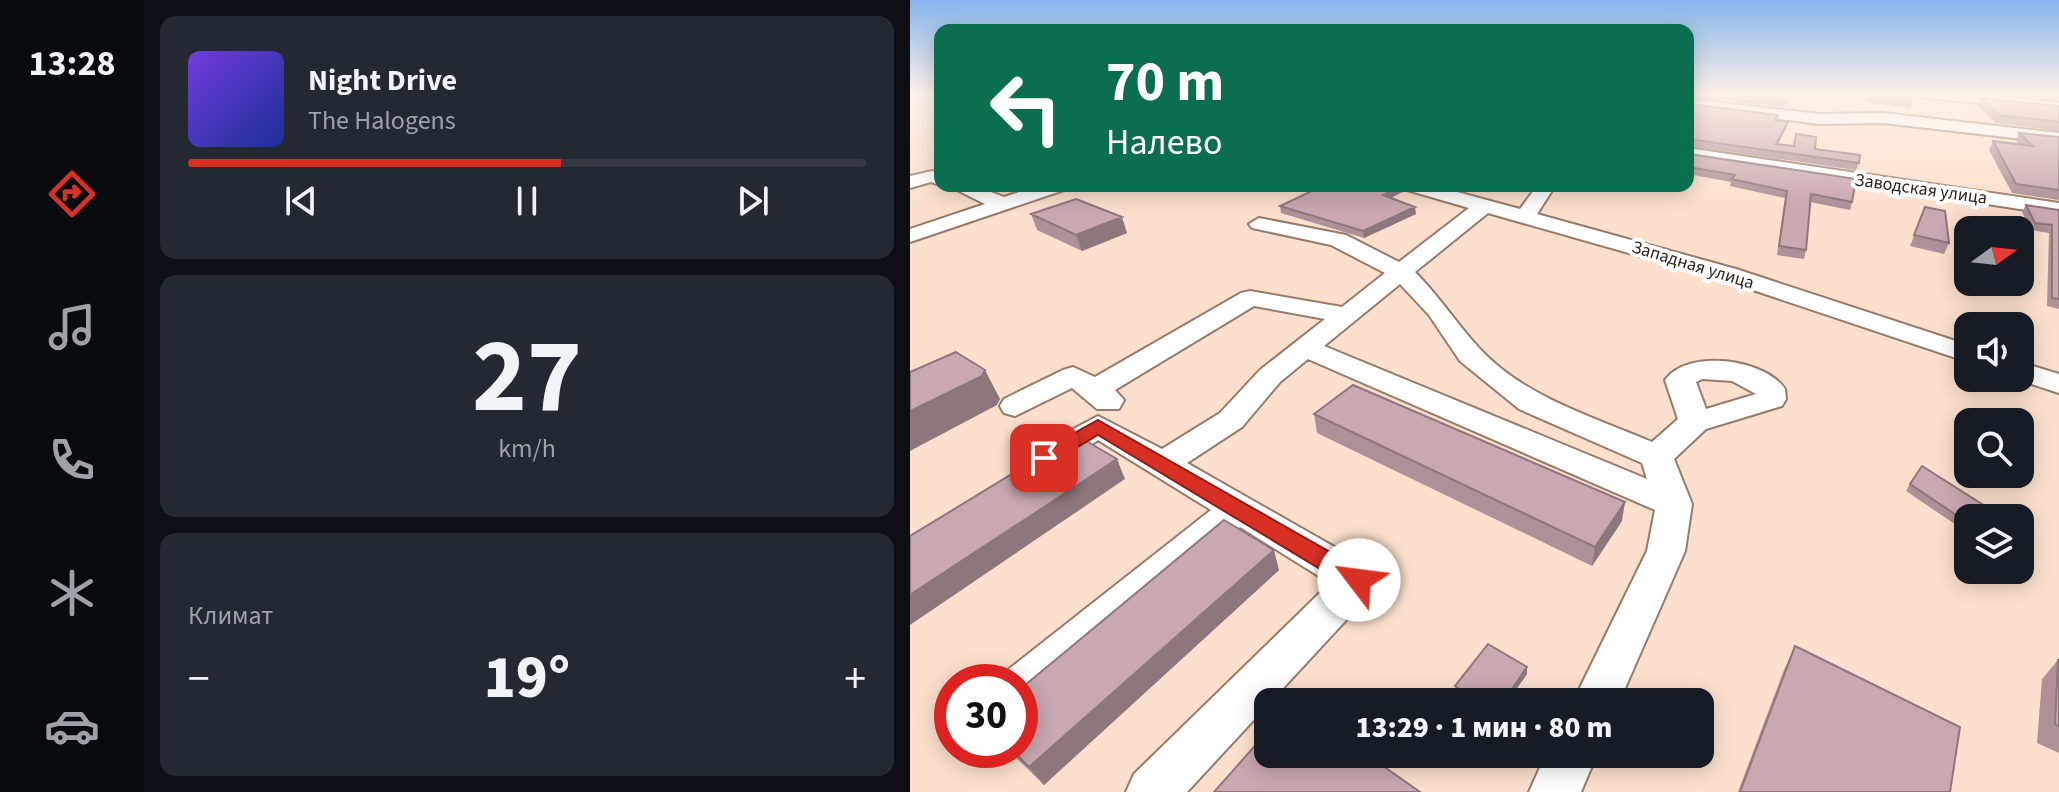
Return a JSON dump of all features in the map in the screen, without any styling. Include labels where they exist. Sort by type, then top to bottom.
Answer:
[{"type":"street","points":[[1988,130],[2059,138]]},
{"type":"street","name":"Заводская улица","points":[[1694,154],[2059,209]]},
{"type":"street","points":[[910,182],[934,177]]},
{"type":"street","points":[[973,192],[1003,204]]},
{"type":"street","points":[[910,236],[1039,192]]},
{"type":"street","name":"Западная улица","points":[[1436,192],[1728,274],[1954,349]]},
{"type":"street","points":[[1526,216],[1542,192]]},
{"type":"street","points":[[1162,464],[1231,420],[1270,376],[1485,205]]},
{"type":"street","points":[[1259,224],[1338,240],[1403,273],[1438,310],[1470,355],[1530,402],[1656,456],[1674,504],[1666,551],[1602,688]]},
{"type":"street","points":[[1017,474],[1096,408],[1250,298],[1346,315]]},
{"type":"street","points":[[1305,348],[1674,504]]},
{"type":"street","points":[[1015,406],[1073,376],[1096,408],[1162,464],[1359,580],[1152,792]]},
{"type":"street","points":[[2034,376],[2059,384]]},
{"type":"street","points":[[1656,456],[1695,422]]},
{"type":"street","points":[[1038,673],[1237,509]]},
{"type":"street","points":[[1555,792],[1566,768]]},
{"type":"building","points":[[1694,130],[1784,130],[1776,144],[1794,146],[1796,134],[1816,137],[1815,149],[1860,155],[1859,163],[1694,140]]},
{"type":"building","points":[[2019,133],[2059,137],[2059,190],[2016,184],[1993,141],[2033,146]]},
{"type":"building","points":[[1694,155],[1856,179],[1852,202],[1811,194],[1806,250],[1779,246],[1787,191],[1731,179],[1735,175],[1694,168]]},
{"type":"building","points":[[1310,192],[1389,192],[1383,195],[1415,207],[1363,231],[1280,206]]},
{"type":"building","points":[[1076,199],[1122,217],[1076,235],[1031,214]]},
{"type":"building","points":[[2026,205],[2059,210],[2059,299],[2052,298],[2052,225],[2035,223]]},
{"type":"building","points":[[1925,207],[1945,211],[1949,243],[1914,235]]},
{"type":"building","points":[[956,352],[985,370],[982,376],[910,411],[910,372]]},
{"type":"building","points":[[1353,385],[1625,502],[1595,547],[1314,414]]},
{"type":"building","points":[[1076,435],[1117,459],[910,595],[910,536]]},
{"type":"building","points":[[1922,466],[1982,504],[1954,504],[1954,514],[1910,484]]},
{"type":"building","points":[[1224,520],[1274,550],[1038,759],[1038,674]]},
{"type":"building","points":[[1488,644],[1527,667],[1513,688],[1455,686]]},
{"type":"building","points":[[1795,646],[1960,727],[1950,792],[1740,792]]},
{"type":"building","points":[[2059,660],[2059,726],[2055,724]]},
{"type":"building","points":[[1254,747],[1254,768],[1386,768],[1420,792],[1214,792]]},
{"type":"route","points":[[1044,458],[1098,426],[1359,580]]}]
